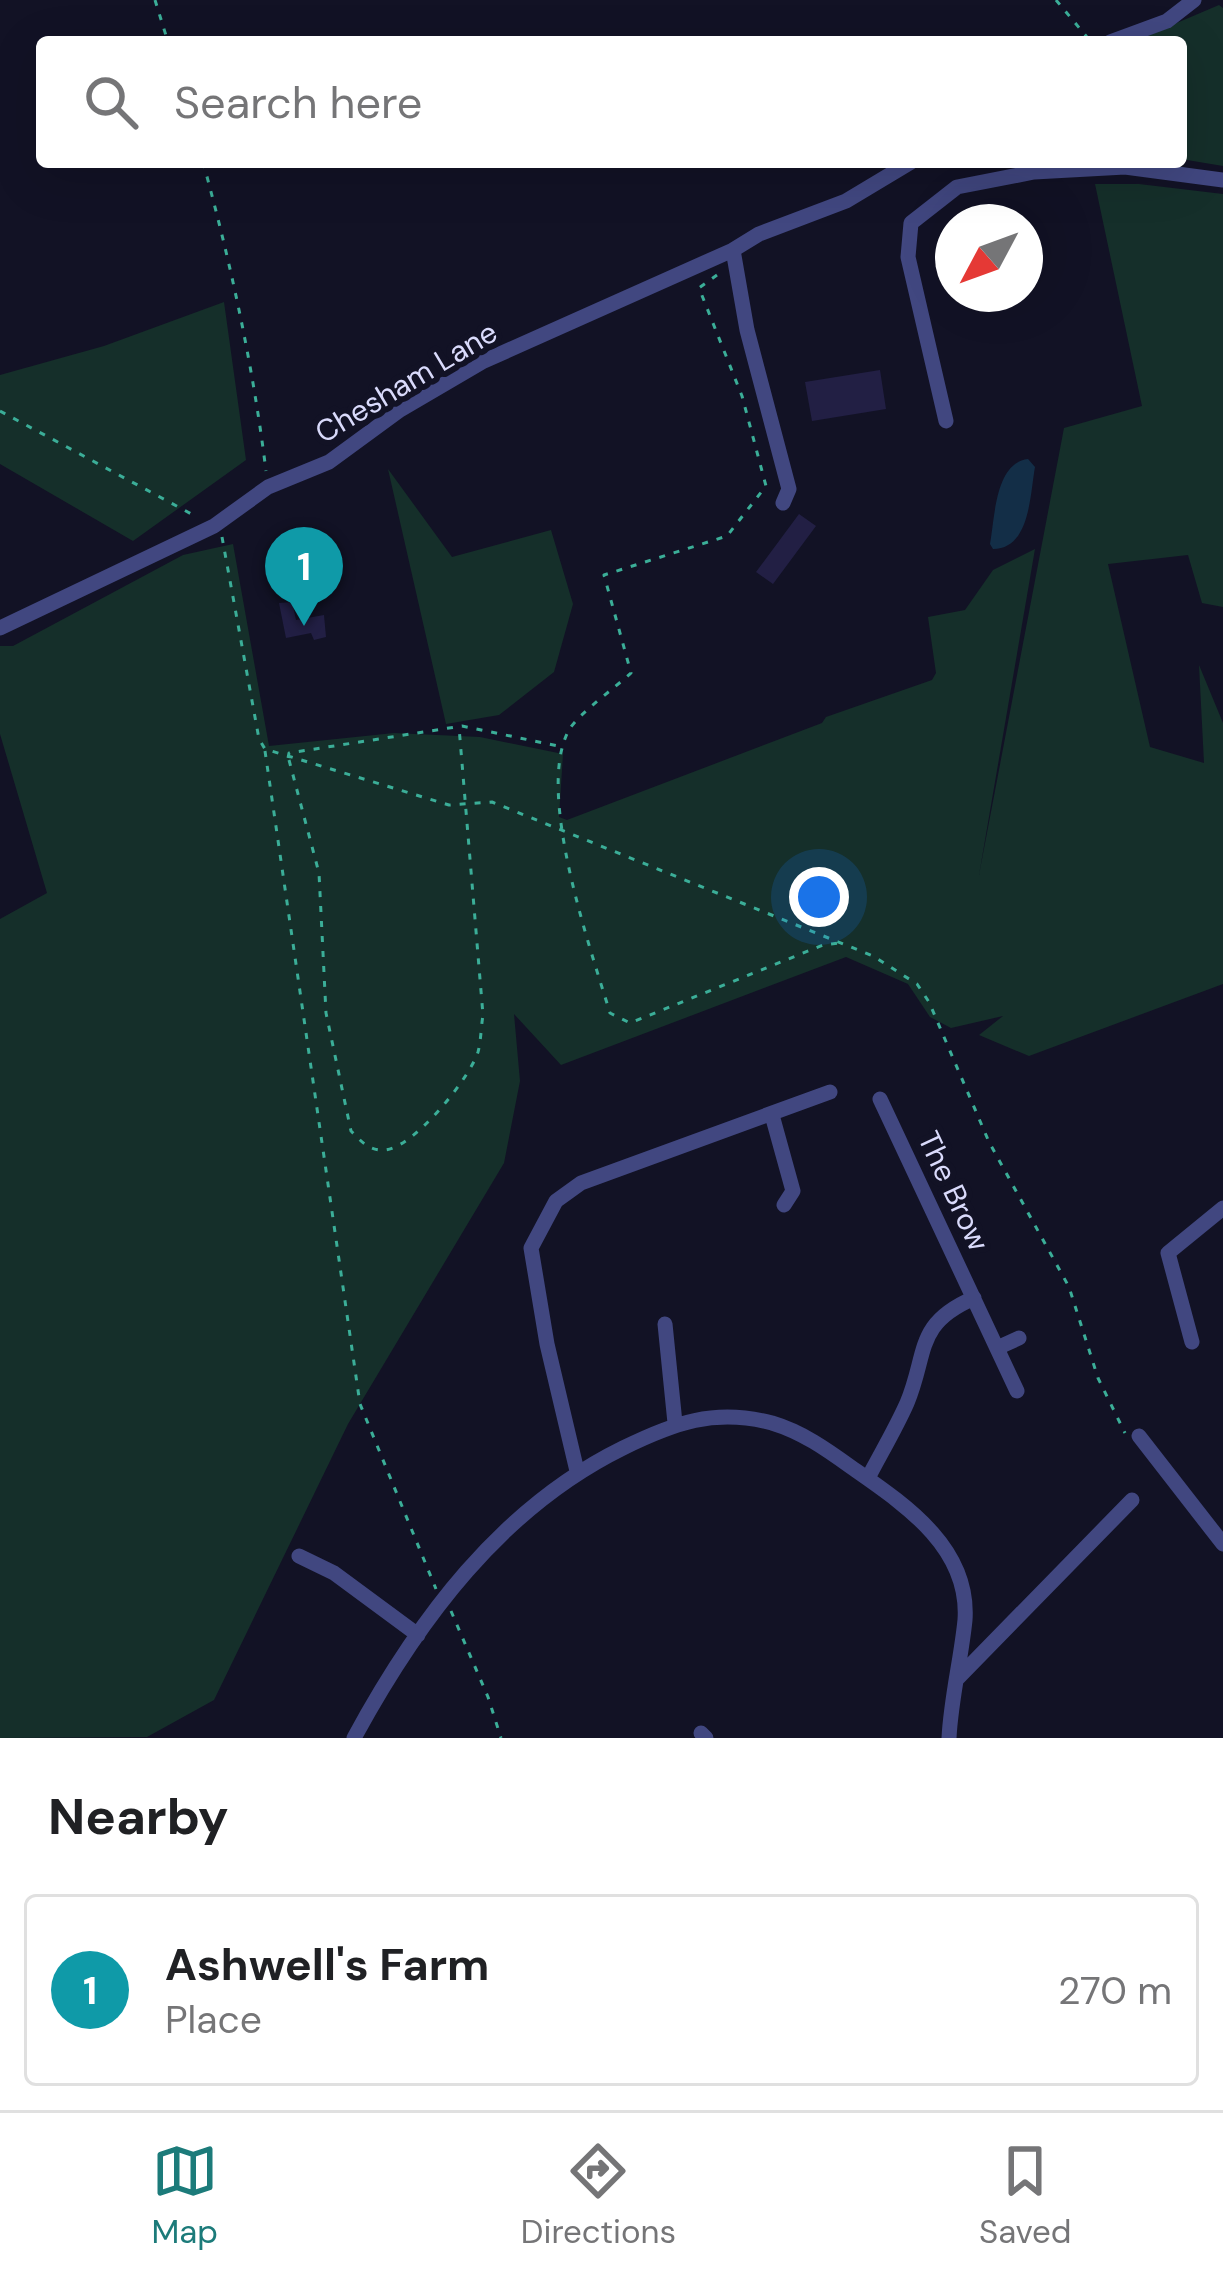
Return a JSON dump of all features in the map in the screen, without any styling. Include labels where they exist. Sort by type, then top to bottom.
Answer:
[{"type":"street","points":[[1126,36],[1167,21],[1194,0]]},
{"type":"street","name":"Chesham Lane","points":[[0,628],[217,524],[268,487],[329,462],[400,410],[482,362],[734,255],[759,234],[847,200],[901,168]]},
{"type":"street","points":[[946,421],[908,257],[911,223],[957,187],[1034,172],[1095,168]]},
{"type":"street","points":[[1139,168],[1223,180]]},
{"type":"street","points":[[734,255],[747,330],[788,489],[783,503]]},
{"type":"street","points":[[577,1471],[547,1344],[531,1247],[556,1201],[580,1183],[830,1092]]},
{"type":"street","name":"The Brow","points":[[878,1109],[1017,1391]]},
{"type":"street","points":[[772,1115],[793,1191],[784,1204]]},
{"type":"street","points":[[1192,1342],[1168,1253],[1223,1208]]},
{"type":"street","name":"The Brow","points":[[868,1478],[908,1400],[925,1334],[974,1298]]},
{"type":"street","points":[[664,1324],[675,1423]]},
{"type":"street","points":[[998,1348],[1019,1338]]},
{"type":"street","points":[[354,1738],[388,1676],[505,1528],[577,1471],[675,1423],[715,1417],[770,1423],[809,1437],[929,1528],[956,1564],[965,1616],[949,1738]]},
{"type":"street","points":[[1134,1437],[1223,1544]]},
{"type":"street","points":[[956,1679],[1132,1500]]},
{"type":"street","points":[[299,1556],[334,1573],[418,1635]]},
{"type":"path","points":[[155,0],[166,36]]},
{"type":"path","points":[[1056,0],[1086,36]]},
{"type":"path","points":[[205,168],[233,274],[257,397],[268,487]]},
{"type":"path","points":[[734,255],[699,288],[742,396],[766,486],[727,536],[604,575],[631,674],[569,729],[556,800],[557,820],[610,1013],[630,1022],[824,944],[841,943]]},
{"type":"path","points":[[0,411],[217,524],[259,739],[265,749],[360,1404],[434,1587]]},
{"type":"path","points":[[459,727],[483,1015],[478,1052],[447,1100],[402,1146],[381,1150],[351,1131],[326,1013],[319,873],[289,753],[459,727],[565,747]]},
{"type":"path","points":[[265,749],[449,805],[492,802],[841,943],[917,984],[988,1142],[1069,1288],[1099,1378],[1134,1437]]},
{"type":"path","points":[[449,1607],[501,1738]]},
{"type":"green space","points":[[1219,5],[1223,8],[1223,166],[1187,160],[1187,36],[1146,36]]},
{"type":"green space","points":[[1095,184],[1223,194],[1223,607],[1202,603],[1188,555],[1108,564],[1150,747],[1204,763],[1199,665],[1223,723],[1223,984],[1029,1056],[979,1035],[1003,1016],[951,1028],[930,1017],[908,984],[846,957],[561,1065],[514,1014],[520,1081],[504,1163],[348,1424],[214,1700],[147,1737],[0,1738],[0,919],[47,893],[0,734],[0,646],[13,646],[183,555],[233,544],[269,746],[394,733],[480,737],[563,754],[559,817],[567,820],[932,680],[936,673],[928,617],[965,610],[993,570],[1035,549],[979,875],[1064,428],[1142,406]]},
{"type":"green space","points":[[224,302],[246,460],[133,541],[0,464],[0,375],[104,346]]},
{"type":"green space","points":[[388,469],[452,557],[551,530],[573,604],[554,672],[499,715],[446,724]]},
{"type":"water","points":[[1028,459],[1035,467],[1026,518],[1014,540],[993,549],[998,493],[1009,470]]},
{"type":"building","points":[[880,370],[886,409],[812,421],[805,382]]},
{"type":"building","points":[[799,514],[816,526],[773,584],[756,572]]},
{"type":"building","points":[[292,602],[296,620],[324,615],[326,637],[314,640],[311,633],[286,638],[279,603]]},
{"type":"place","name":"Ashwell's Farm","points":[[304,626]]}]
